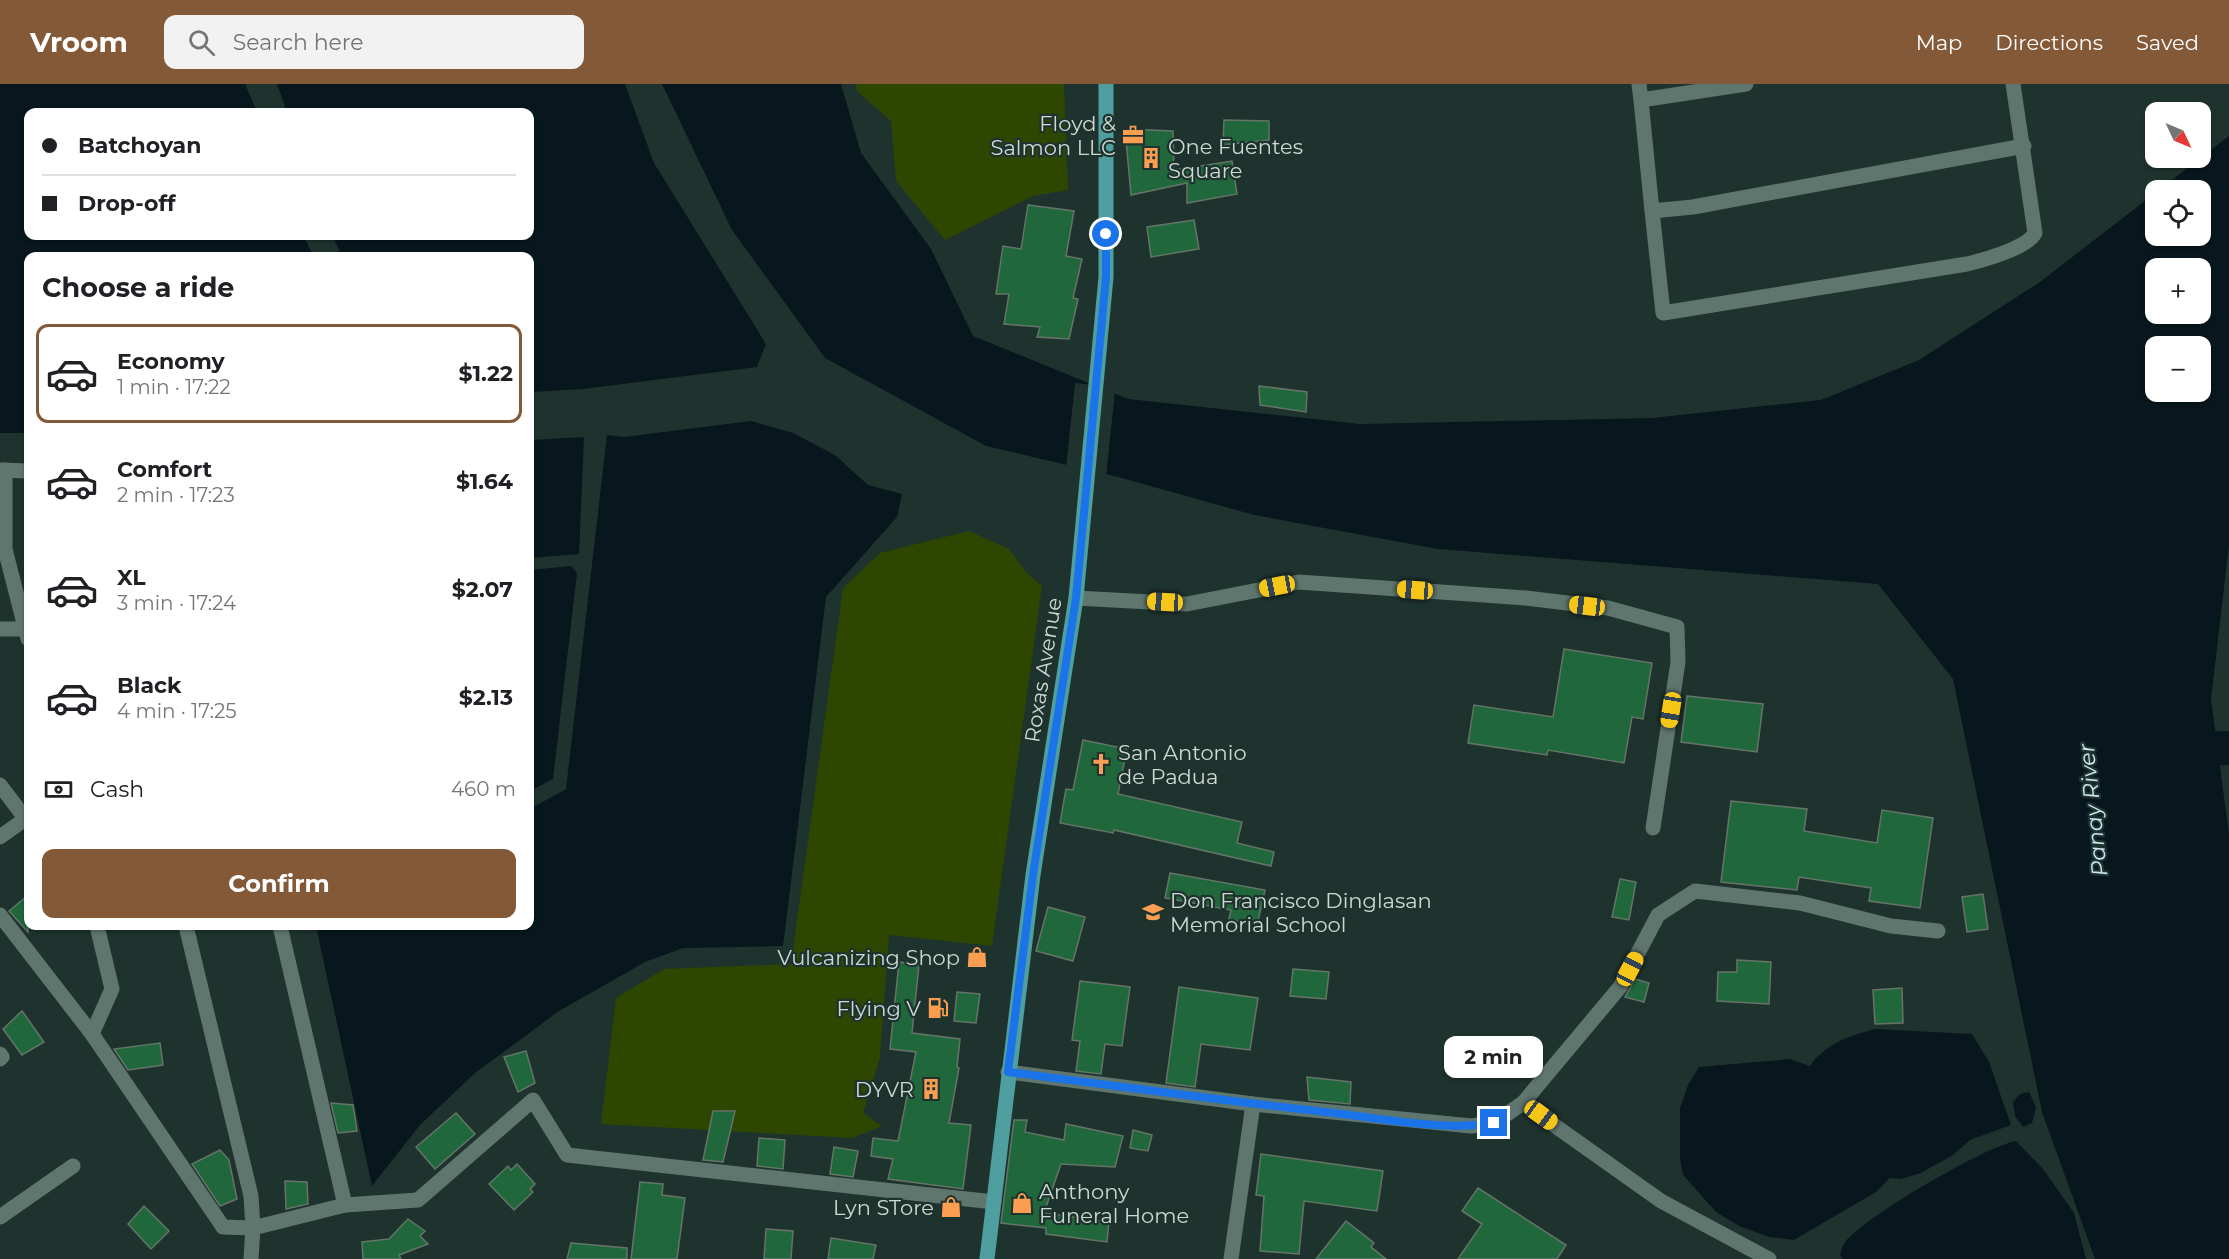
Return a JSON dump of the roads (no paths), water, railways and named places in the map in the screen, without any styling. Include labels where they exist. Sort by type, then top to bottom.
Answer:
[{"type":"main road","name":"Roxas Avenue","points":[[987,1259],[1033,875],[1076,598],[1084,485],[1106,277],[1106,84]]},
{"type":"street","points":[[1639,84],[1664,314],[1967,264],[2026,243],[2035,233],[2024,146],[2013,84]]},
{"type":"street","points":[[1641,100],[1746,84]]},
{"type":"street","points":[[1652,212],[1693,207],[2024,146]]},
{"type":"street","points":[[24,471],[2,470],[2,549],[24,624]]},
{"type":"street","points":[[1076,598],[1187,603],[1299,582],[1526,597],[1608,608],[1677,627],[1678,662],[1653,828]]},
{"type":"street","points":[[0,629],[24,633]]},
{"type":"street","points":[[0,785],[24,813]]},
{"type":"street","points":[[0,837],[24,819]]},
{"type":"street","points":[[1008,1072],[1253,1104],[1471,1126],[1494,1123],[1523,1103],[1620,987],[1658,915],[1695,891],[1800,903],[1892,926],[1938,931]]},
{"type":"street","points":[[0,915],[92,1034],[223,1227],[253,1228],[345,1205],[418,1200],[533,1100],[567,1155],[994,1202]]},
{"type":"street","points":[[92,1034],[112,989],[98,930]]},
{"type":"street","points":[[187,930],[251,1196],[253,1228],[251,1259]]},
{"type":"street","points":[[281,930],[345,1205]]},
{"type":"street","points":[[1523,1103],[1661,1202],[1769,1259]]},
{"type":"street","points":[[1231,1259],[1253,1104]]},
{"type":"street","points":[[0,1217],[73,1166]]},
{"type":"water","points":[[0,84],[245,84],[255,108],[24,108],[24,240],[306,240],[311,252],[24,252],[24,433],[0,433]]},
{"type":"water","points":[[277,84],[625,84],[654,163],[766,344],[757,367],[583,389],[534,392],[534,252],[339,252],[335,240],[534,240],[534,108],[286,108]]},
{"type":"water","name":"Panay River","points":[[662,84],[841,84],[861,153],[931,249],[973,336],[1128,399],[1360,424],[1652,418],[1821,400],[1919,360],[2040,282],[2145,201],[2145,246],[2211,246],[2211,180],[2172,180],[2188,168],[2211,168],[2211,150],[2229,136],[2229,545],[2211,699],[2229,834],[2229,1259],[2095,1259],[2042,1112],[1953,679],[1878,584],[1438,549],[1254,515],[1118,477],[986,446],[825,358],[732,230]]},
{"type":"water","points":[[751,421],[793,433],[835,455],[868,485],[902,494],[897,517],[826,597],[783,946],[683,948],[645,962],[559,1011],[475,1073],[420,1125],[372,1186],[317,930],[534,930],[534,807],[566,789],[607,435],[624,437]]},
{"type":"water","points":[[584,437],[579,554],[534,558],[534,440]]},
{"type":"water","points":[[571,566],[577,573],[553,779],[534,789],[534,570]]},
{"type":"water","points":[[1875,1029],[1972,1034],[1989,1062],[2011,1125],[1970,1140],[1953,1155],[1921,1173],[1901,1179],[1890,1178],[1876,1192],[1794,1240],[1769,1237],[1739,1226],[1716,1212],[1683,1175],[1680,1158],[1680,1108],[1688,1085],[1699,1067],[1790,1059],[1810,1066],[1831,1046]]},
{"type":"water","points":[[2029,1092],[2036,1107],[2032,1123],[2023,1127],[2015,1116],[2013,1102],[2020,1094]]},
{"type":"water","points":[[2016,1141],[2043,1169],[2074,1213],[2086,1259],[1843,1259],[1840,1255],[1845,1242],[1857,1230],[1900,1200],[1953,1169],[2000,1146]]},
{"type":"waterway","points":[[2172,750],[2229,748]]},
{"type":"place","name":"Floyd & Salmon LLC","points":[[1133,135]]},
{"type":"place","name":"One Fuentes Square","points":[[1151,158]]},
{"type":"place","name":"San Antonio de Padua","points":[[1101,764]]},
{"type":"place","name":"Don Francisco Dinglasan Memorial School","points":[[1153,912]]},
{"type":"place","name":"Vulcanizing Shop","points":[[977,957]]},
{"type":"place","name":"Flying V","points":[[938,1008]]},
{"type":"place","name":"DYVR","points":[[931,1089]]},
{"type":"place","name":"Anthony Funeral Home","points":[[1022,1203]]},
{"type":"place","name":"Lyn STore","points":[[951,1207]]}]
